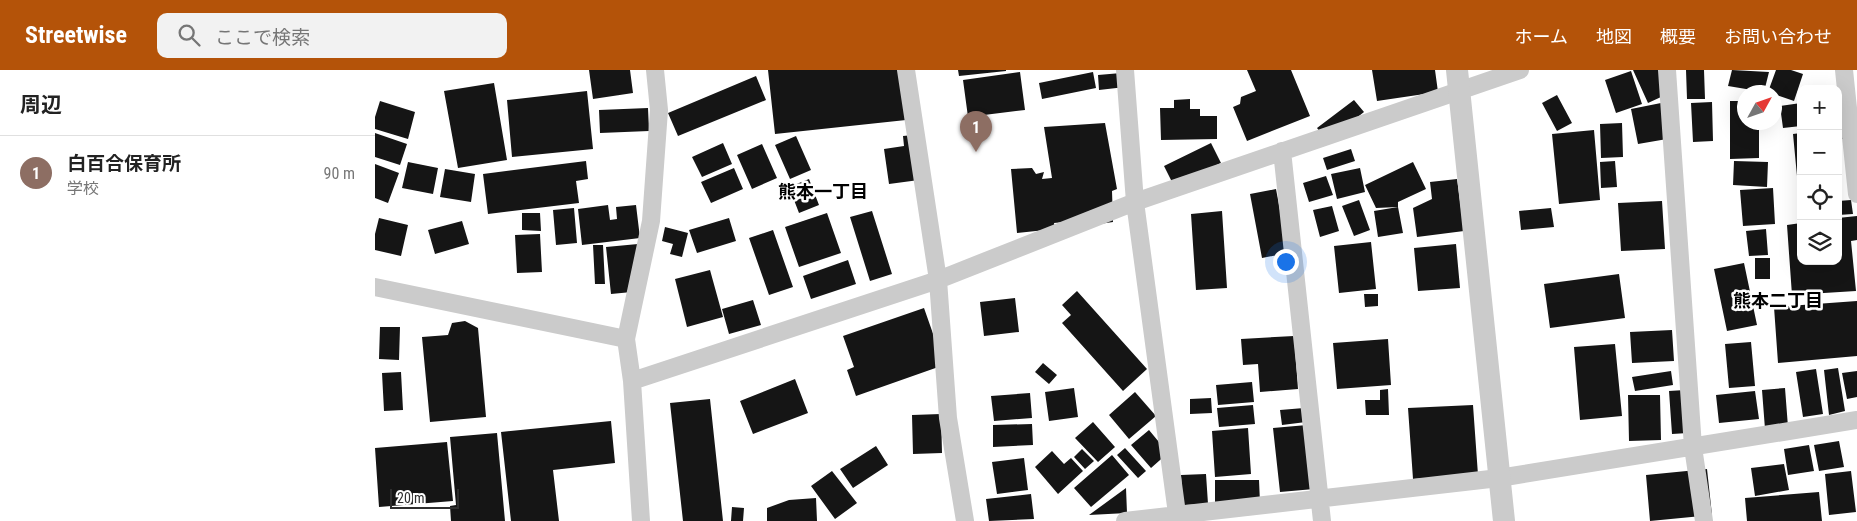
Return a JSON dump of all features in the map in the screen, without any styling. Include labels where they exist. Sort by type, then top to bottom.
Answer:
[{"type":"street","points":[[641,521],[632,381],[626,339],[651,221],[659,110],[655,70]]},
{"type":"street","points":[[906,70],[937,280],[948,418],[965,521]]},
{"type":"street","points":[[1125,70],[1135,202],[1178,519]]},
{"type":"street","points":[[632,381],[937,280],[1135,202],[1282,151],[1459,79],[1520,70]]},
{"type":"street","points":[[1667,70],[1693,447],[1704,521]]},
{"type":"street","points":[[1844,70],[1857,194]]},
{"type":"street","points":[[1459,79],[1504,521]]},
{"type":"street","points":[[1282,151],[1322,521]]},
{"type":"street","points":[[375,287],[626,339]]},
{"type":"street","points":[[1125,521],[1178,519],[1499,478],[1857,420]]},
{"type":"building","points":[[589,70],[630,70],[633,93],[593,99]]},
{"type":"building","points":[[768,70],[900,70],[906,120],[775,134]]},
{"type":"building","points":[[958,70],[1006,70],[1006,71],[959,76]]},
{"type":"building","points":[[1247,70],[1291,70],[1310,116],[1247,141],[1233,107],[1240,104],[1241,97],[1256,91]]},
{"type":"building","points":[[1372,70],[1435,70],[1438,92],[1377,101]]},
{"type":"building","points":[[1633,70],[1665,70],[1674,91],[1648,103]]},
{"type":"building","points":[[1686,70],[1704,70],[1705,99],[1687,99]]},
{"type":"building","points":[[1732,70],[1769,72],[1766,85],[1737,85],[1737,88],[1728,86]]},
{"type":"building","points":[[1776,70],[1791,70],[1803,74],[1799,85],[1797,85],[1794,101],[1782,97],[1782,85],[1771,85]]},
{"type":"building","points":[[1631,71],[1642,104],[1616,113],[1605,80]]},
{"type":"building","points":[[1020,72],[1025,110],[968,117],[963,80]]},
{"type":"building","points":[[1093,72],[1096,88],[1042,99],[1039,83]]},
{"type":"building","points":[[1133,72],[1134,86],[1099,90],[1098,75]]},
{"type":"building","points":[[756,76],[766,100],[678,136],[668,113]]},
{"type":"building","points":[[494,83],[507,160],[458,168],[444,91]]},
{"type":"building","points":[[1842,87],[1843,87],[1844,123],[1842,123]]},
{"type":"building","points":[[587,91],[593,149],[512,157],[507,100]]},
{"type":"building","points":[[1557,95],[1572,123],[1557,131],[1542,103]]},
{"type":"building","points":[[1190,99],[1190,109],[1200,109],[1200,116],[1217,116],[1217,139],[1161,140],[1160,108],[1174,108],[1174,100]]},
{"type":"building","points":[[1354,100],[1364,112],[1327,141],[1317,128]]},
{"type":"building","points":[[380,101],[415,112],[408,139],[375,129],[375,117]]},
{"type":"building","points":[[1730,101],[1737,101],[1737,130],[1759,130],[1759,158],[1730,159]]},
{"type":"building","points":[[1712,102],[1713,141],[1693,142],[1691,103]]},
{"type":"building","points":[[1661,103],[1667,139],[1638,144],[1631,109]]},
{"type":"building","points":[[1797,104],[1797,126],[1783,128],[1782,106]]},
{"type":"building","points":[[648,108],[649,131],[600,133],[599,110]]},
{"type":"building","points":[[1105,123],[1117,189],[1112,191],[1113,222],[1065,229],[1064,222],[1054,223],[1055,229],[1017,233],[1011,169],[1032,168],[1036,174],[1044,172],[1042,179],[1052,178],[1044,127]]},
{"type":"building","points":[[1622,123],[1623,157],[1601,158],[1600,124]]},
{"type":"building","points":[[1594,130],[1600,200],[1559,204],[1552,134]]},
{"type":"building","points":[[375,133],[407,144],[400,165],[375,157]]},
{"type":"building","points":[[1793,134],[1797,134],[1797,176]]},
{"type":"building","points":[[913,135],[919,180],[889,184],[884,149],[904,146],[903,136]]},
{"type":"building","points":[[796,136],[811,170],[790,179],[775,145]]},
{"type":"building","points":[[723,143],[732,164],[702,177],[692,157]]},
{"type":"building","points":[[1211,143],[1221,163],[1174,186],[1164,166]]},
{"type":"building","points":[[762,144],[777,178],[752,189],[737,155]]},
{"type":"building","points":[[1351,149],[1355,161],[1327,170],[1323,158]]},
{"type":"building","points":[[586,161],[588,179],[576,181],[579,203],[488,214],[483,174]]},
{"type":"building","points":[[1615,161],[1617,187],[1601,188],[1600,162]]},
{"type":"building","points":[[1734,161],[1768,162],[1767,187],[1733,185]]},
{"type":"building","points":[[408,162],[438,168],[433,194],[402,188]]},
{"type":"building","points":[[1413,162],[1426,189],[1398,202],[1398,207],[1376,208],[1365,185]]},
{"type":"building","points":[[375,164],[399,173],[388,203],[375,198]]},
{"type":"building","points":[[734,168],[743,189],[711,203],[701,182]]},
{"type":"building","points":[[1360,168],[1365,192],[1337,199],[1331,174]]},
{"type":"building","points":[[445,169],[475,174],[471,202],[440,197]]},
{"type":"building","points":[[1326,176],[1333,195],[1309,202],[1303,183]]},
{"type":"building","points":[[809,179],[819,205],[799,213],[789,187]]},
{"type":"building","points":[[1457,179],[1464,231],[1417,237],[1413,208],[1432,199],[1430,182]]},
{"type":"building","points":[[1773,188],[1775,224],[1743,226],[1740,190]]},
{"type":"building","points":[[1276,189],[1288,253],[1262,258],[1250,194]]},
{"type":"building","points":[[1359,200],[1370,230],[1354,236],[1342,206]]},
{"type":"building","points":[[1851,200],[1853,214],[1842,215],[1842,201]]},
{"type":"building","points":[[1662,201],[1665,249],[1621,251],[1618,203]]},
{"type":"building","points":[[608,205],[610,220],[617,219],[616,207],[636,205],[640,238],[582,245],[578,209]]},
{"type":"building","points":[[1332,206],[1339,231],[1320,237],[1313,210]]},
{"type":"building","points":[[1398,207],[1403,233],[1378,237],[1374,211]]},
{"type":"building","points":[[574,208],[577,243],[556,245],[553,210]]},
{"type":"building","points":[[1551,208],[1554,227],[1521,230],[1519,211]]},
{"type":"building","points":[[872,211],[892,274],[870,281],[850,217]]},
{"type":"building","points":[[1222,211],[1227,288],[1196,290],[1191,214]]},
{"type":"building","points":[[522,213],[540,213],[541,231],[522,230]]},
{"type":"building","points":[[827,213],[841,253],[799,267],[785,227]]},
{"type":"building","points":[[1857,216],[1857,240],[1851,241],[1856,291],[1792,295],[1787,225],[1797,224],[1797,265],[1842,265],[1842,218]]},
{"type":"building","points":[[379,218],[408,225],[401,256],[375,250],[375,234]]},
{"type":"building","points":[[729,218],[736,241],[697,253],[689,230]]},
{"type":"building","points":[[462,221],[469,244],[435,254],[428,230]]},
{"type":"building","points":[[665,227],[688,233],[682,257],[670,254],[673,244],[662,241]]},
{"type":"building","points":[[1766,229],[1768,255],[1749,256],[1746,231]]},
{"type":"building","points":[[773,230],[793,287],[769,295],[749,238]]},
{"type":"building","points":[[540,234],[542,272],[517,273],[515,235]]},
{"type":"building","points":[[1371,242],[1376,289],[1339,293],[1334,246]]},
{"type":"building","points":[[638,244],[642,291],[611,294],[606,247]]},
{"type":"building","points":[[1456,244],[1460,288],[1418,291],[1414,248]]},
{"type":"building","points":[[593,245],[603,245],[605,284],[595,284]]},
{"type":"building","points":[[1755,258],[1770,258],[1770,279],[1755,279]]},
{"type":"building","points":[[848,260],[856,284],[811,299],[803,276]]},
{"type":"building","points":[[1744,263],[1757,325],[1727,331],[1714,269]]},
{"type":"building","points":[[710,270],[723,317],[687,327],[675,279]]},
{"type":"building","points":[[1619,274],[1625,318],[1550,328],[1544,284]]},
{"type":"building","points":[[1077,291],[1147,369],[1123,391],[1062,323],[1071,315],[1062,305]]},
{"type":"building","points":[[1364,294],[1378,294],[1378,306],[1365,307]]},
{"type":"building","points":[[1015,298],[1019,332],[984,336],[980,302]]},
{"type":"building","points":[[753,300],[761,325],[729,334],[722,309]]},
{"type":"building","points":[[1857,301],[1857,356],[1778,363],[1774,307]]},
{"type":"building","points":[[924,308],[944,365],[856,396],[847,370],[854,367],[843,336]]},
{"type":"building","points":[[465,321],[478,328],[486,417],[430,422],[422,337],[448,335],[452,323]]},
{"type":"building","points":[[380,327],[400,327],[399,360],[379,359]]},
{"type":"building","points":[[1672,330],[1674,361],[1632,363],[1630,332]]},
{"type":"building","points":[[1294,336],[1298,389],[1260,392],[1258,364],[1243,365],[1241,339]]},
{"type":"building","points":[[1388,339],[1391,385],[1337,389],[1333,343]]},
{"type":"building","points":[[1751,342],[1755,386],[1729,388],[1725,344]]},
{"type":"building","points":[[1615,344],[1622,416],[1580,420],[1574,347]]},
{"type":"building","points":[[1043,363],[1057,375],[1049,384],[1035,372]]},
{"type":"building","points":[[1838,368],[1845,411],[1829,415],[1824,370]]},
{"type":"building","points":[[1816,369],[1823,414],[1803,417],[1796,372]]},
{"type":"building","points":[[1671,371],[1673,385],[1635,391],[1632,377]]},
{"type":"building","points":[[1857,371],[1857,397],[1847,399],[1842,373]]},
{"type":"building","points":[[401,372],[403,410],[384,411],[382,373]]},
{"type":"building","points":[[795,379],[808,413],[753,434],[740,401]]},
{"type":"building","points":[[1252,382],[1254,402],[1218,405],[1216,385]]},
{"type":"building","points":[[1074,388],[1078,417],[1049,421],[1045,392]]},
{"type":"building","points":[[1785,388],[1788,427],[1765,429],[1762,390]]},
{"type":"building","points":[[1388,389],[1389,415],[1366,415],[1365,400],[1380,400],[1380,390]]},
{"type":"building","points":[[1685,390],[1688,433],[1672,434],[1669,391]]},
{"type":"building","points":[[1755,391],[1759,419],[1719,423],[1716,395]]},
{"type":"building","points":[[1135,392],[1156,416],[1129,439],[1109,415]]},
{"type":"building","points":[[1030,393],[1032,418],[994,421],[991,396]]},
{"type":"building","points":[[1628,395],[1660,395],[1661,440],[1629,441]]},
{"type":"building","points":[[1211,398],[1212,413],[1190,414],[1190,399]]},
{"type":"building","points":[[710,399],[723,521],[683,521],[670,403]]},
{"type":"building","points":[[1253,405],[1255,424],[1219,427],[1217,408]]},
{"type":"building","points":[[1473,405],[1478,475],[1413,479],[1408,408]]},
{"type":"building","points":[[1304,408],[1306,422],[1282,425],[1280,410]]},
{"type":"building","points":[[941,414],[942,453],[913,454],[912,415]]},
{"type":"building","points":[[611,421],[615,463],[553,470],[559,521],[511,521],[501,432]]},
{"type":"building","points":[[1093,422],[1115,447],[1098,462],[1075,438]]},
{"type":"building","points":[[1032,424],[1033,445],[993,447],[993,425]]},
{"type":"building","points":[[1307,425],[1314,489],[1280,492],[1273,428]]},
{"type":"building","points":[[1248,428],[1251,474],[1215,477],[1212,431]]},
{"type":"building","points":[[1149,430],[1168,453],[1151,468],[1131,445]]},
{"type":"building","points":[[497,433],[505,521],[451,521],[450,506],[456,505],[450,437]]},
{"type":"building","points":[[1839,441],[1844,467],[1819,471],[1814,445]]},
{"type":"building","points":[[447,442],[453,501],[379,507],[375,448]]},
{"type":"building","points":[[1809,445],[1814,471],[1788,475],[1784,449]]},
{"type":"building","points":[[876,446],[888,465],[853,488],[840,469]]},
{"type":"building","points":[[1125,448],[1146,471],[1138,478],[1117,455]]},
{"type":"building","points":[[1082,449],[1094,461],[1085,469],[1074,457]]},
{"type":"building","points":[[1052,451],[1064,464],[1071,458],[1083,471],[1058,494],[1035,467]]},
{"type":"building","points":[[1112,455],[1129,475],[1091,507],[1074,488]]},
{"type":"building","points":[[1024,458],[1028,490],[997,494],[992,462]]},
{"type":"building","points":[[1784,464],[1789,490],[1755,496],[1751,468]]},
{"type":"building","points":[[1707,469],[1712,515],[1650,521],[1646,475]]},
{"type":"building","points":[[832,471],[857,503],[835,519],[811,486]]},
{"type":"building","points":[[1851,471],[1856,512],[1829,515],[1825,474]]},
{"type":"building","points":[[1206,474],[1208,504],[1183,505],[1181,475]]},
{"type":"building","points":[[1215,480],[1259,480],[1260,503],[1215,503]]},
{"type":"building","points":[[1126,488],[1127,513],[1089,515]]},
{"type":"building","points":[[1819,492],[1822,521],[1747,521],[1745,498]]},
{"type":"building","points":[[1031,494],[1034,519],[989,521],[986,499]]},
{"type":"building","points":[[816,498],[817,521],[767,521],[767,508],[789,500]]},
{"type":"building","points":[[732,507],[744,508],[743,521],[731,521]]},
{"type":"place","name":"白百合保育所","points":[[976,152]]},
{"type":"district","name":"熊本一丁目","points":[[823,191]]},
{"type":"district","name":"熊本二丁目","points":[[1778,300]]}]
